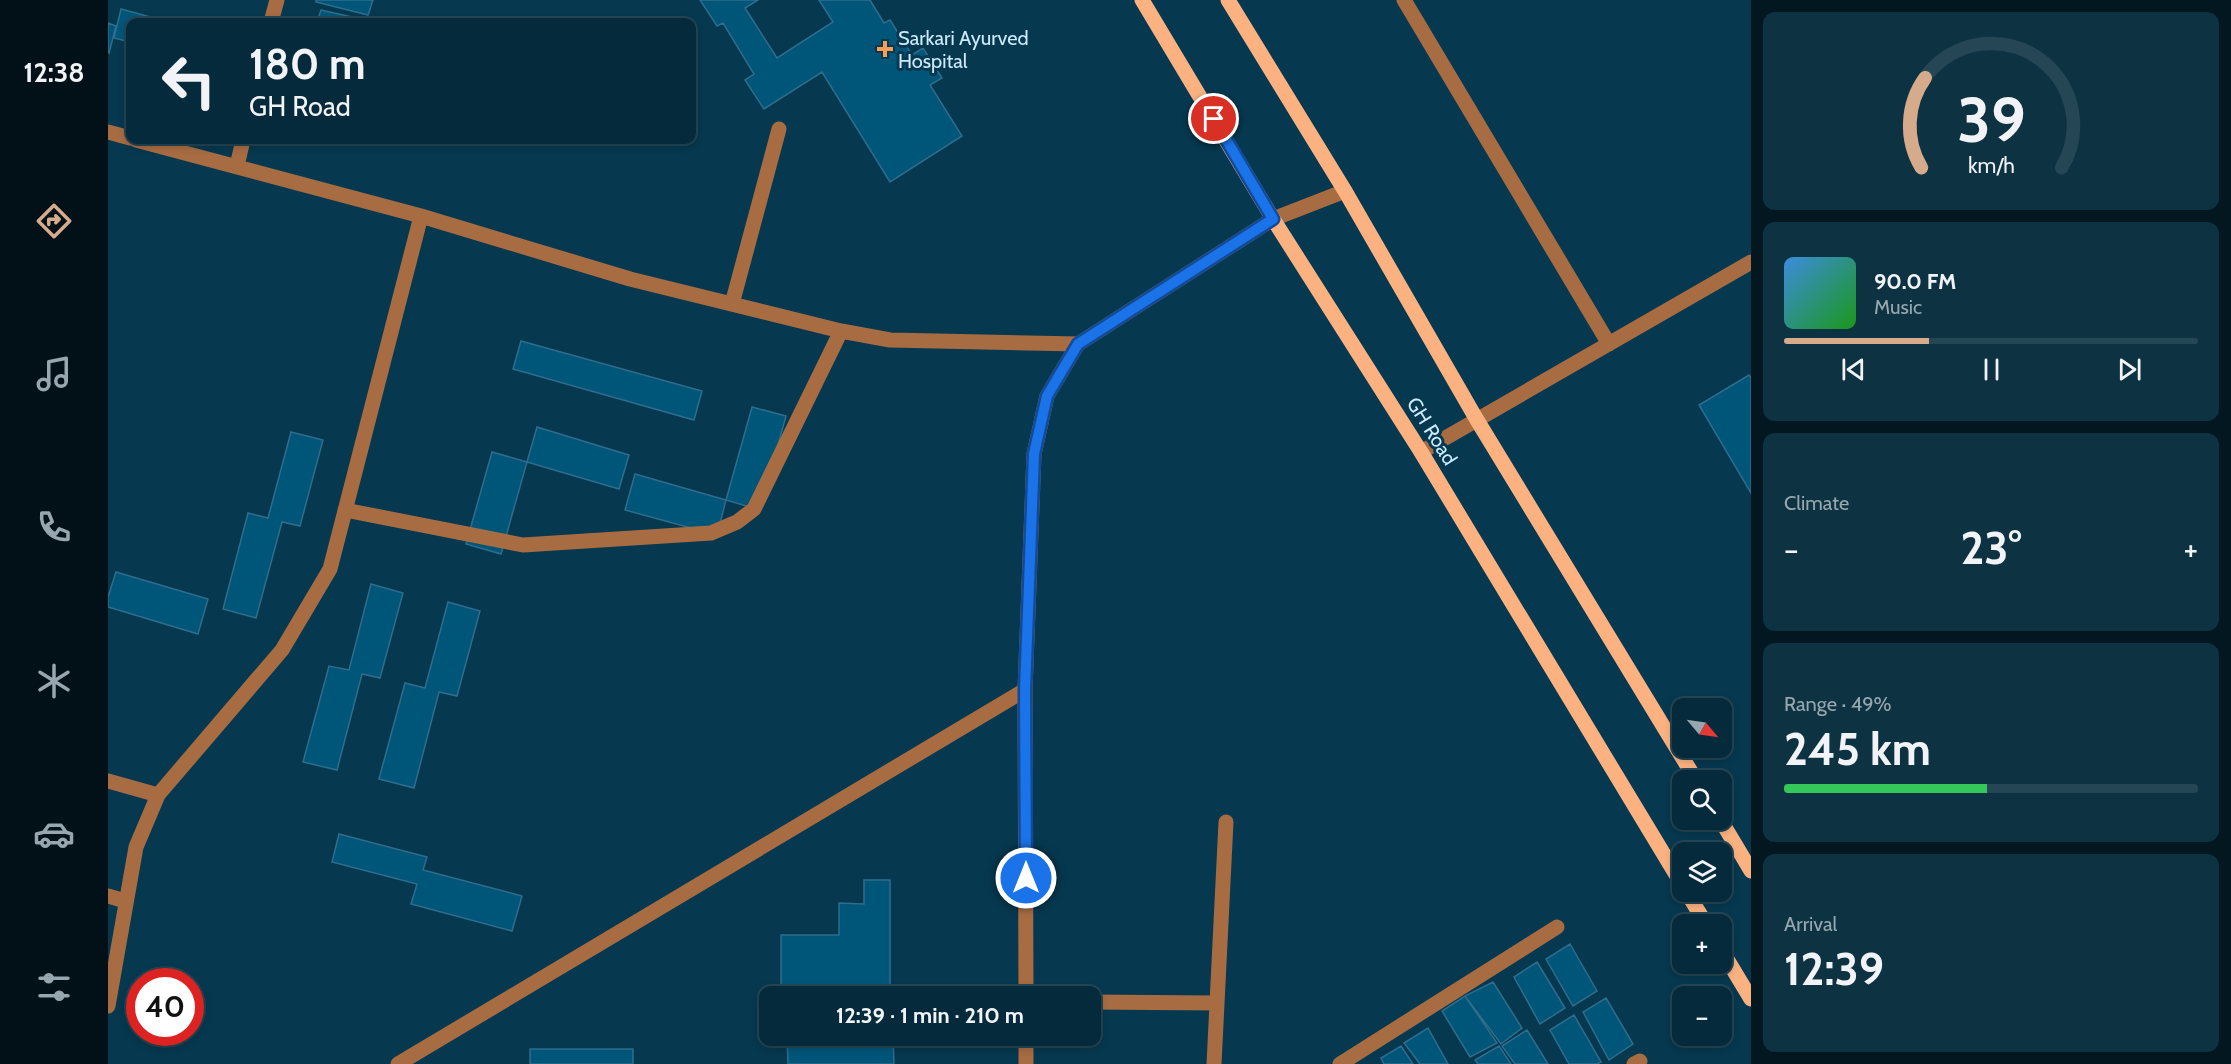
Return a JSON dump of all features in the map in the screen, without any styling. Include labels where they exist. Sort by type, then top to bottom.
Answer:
[{"type":"main road","name":"GH Road","points":[[1142,0],[1273,219],[1421,452],[1672,868]]},
{"type":"main road","points":[[1228,0],[1345,191],[1477,420],[1690,770]]},
{"type":"main road","points":[[1726,830],[1751,871]]},
{"type":"main road","points":[[1732,968],[1751,999]]},
{"type":"street","points":[[272,18],[277,0]]},
{"type":"street","points":[[1404,0],[1533,220],[1609,344]]},
{"type":"street","points":[[732,304],[779,129]]},
{"type":"street","points":[[108,132],[126,137]]},
{"type":"street","points":[[152,144],[421,216],[630,279],[841,331],[890,340],[1078,344]]},
{"type":"street","points":[[237,166],[242,144]]},
{"type":"street","points":[[1026,986],[1025,690],[1034,454],[1047,396],[1078,344],[1273,219],[1345,191]]},
{"type":"street","points":[[108,1006],[136,847],[158,795],[282,650],[330,570],[421,216]]},
{"type":"street","points":[[1421,452],[1751,262]]},
{"type":"street","points":[[345,510],[523,545],[711,533],[737,522],[754,509],[841,331]]},
{"type":"street","points":[[398,1064],[1025,690]]},
{"type":"street","points":[[108,781],[158,795]]},
{"type":"street","points":[[1214,1064],[1226,822]]},
{"type":"street","points":[[108,896],[125,901]]},
{"type":"street","points":[[1340,1064],[1557,927]]},
{"type":"street","points":[[1101,1002],[1217,1003]]},
{"type":"street","points":[[1026,1046],[1026,1064]]},
{"type":"building","points":[[316,0],[373,0],[368,15],[316,2]]},
{"type":"building","points":[[700,0],[758,0],[745,8],[777,58],[833,22],[819,0],[870,0],[884,23],[890,20],[912,55],[923,48],[942,78],[930,85],[962,136],[890,182],[822,72],[764,109],[745,80],[754,74],[723,23],[717,26]]},
{"type":"building","points":[[121,9],[154,18],[126,18],[126,41],[114,38]]},
{"type":"building","points":[[321,10],[356,18],[318,18]]},
{"type":"building","points":[[108,23],[116,26],[109,53],[108,52]]},
{"type":"building","points":[[521,341],[702,391],[694,420],[513,369]]},
{"type":"building","points":[[1749,375],[1751,378],[1751,493],[1699,405]]},
{"type":"building","points":[[752,407],[786,416],[760,510],[726,500]]},
{"type":"building","points":[[537,427],[629,455],[619,489],[527,462]]},
{"type":"building","points":[[291,432],[323,440],[300,526],[282,522],[256,618],[223,609],[248,513],[268,518]]},
{"type":"building","points":[[492,452],[527,462],[501,554],[466,544]]},
{"type":"building","points":[[635,474],[726,500],[717,535],[625,510]]},
{"type":"building","points":[[116,572],[208,599],[198,634],[108,607],[108,597]]},
{"type":"building","points":[[371,584],[403,593],[380,678],[362,674],[337,770],[303,762],[329,666],[349,670]]},
{"type":"building","points":[[448,602],[480,611],[457,696],[439,692],[414,788],[379,779],[405,683],[425,688]]},
{"type":"building","points":[[339,834],[427,857],[423,870],[522,896],[512,931],[411,904],[417,884],[332,862]]},
{"type":"building","points":[[864,880],[890,880],[890,986],[781,986],[781,935],[839,935],[839,903],[864,904]]},
{"type":"building","points":[[1570,944],[1597,991],[1573,1006],[1546,959]]},
{"type":"building","points":[[1537,962],[1565,1008],[1540,1024],[1514,977]]},
{"type":"building","points":[[1493,982],[1522,1028],[1501,1044],[1465,996]]},
{"type":"building","points":[[1465,996],[1497,1043],[1470,1057],[1442,1011]]},
{"type":"building","points":[[1606,998],[1633,1044],[1609,1060],[1583,1012]]},
{"type":"building","points":[[1574,1015],[1601,1062],[1569,1064],[1550,1030]]},
{"type":"building","points":[[1428,1028],[1448,1064],[1420,1064],[1404,1043]]},
{"type":"building","points":[[1527,1030],[1548,1064],[1515,1064],[1502,1046]]},
{"type":"building","points":[[787,1046],[893,1046],[894,1064],[788,1064]]},
{"type":"building","points":[[1401,1046],[1413,1064],[1384,1064],[1381,1058]]},
{"type":"building","points":[[1499,1046],[1511,1064],[1478,1064],[1475,1060]]},
{"type":"building","points":[[530,1049],[633,1049],[633,1064],[530,1064]]},
{"type":"place","name":"Sarkari Ayurved Hospital","points":[[885,49]]},
{"type":"route","points":[[1026,878],[1025,690],[1034,454],[1047,396],[1078,344],[1273,219],[1214,119]]}]
